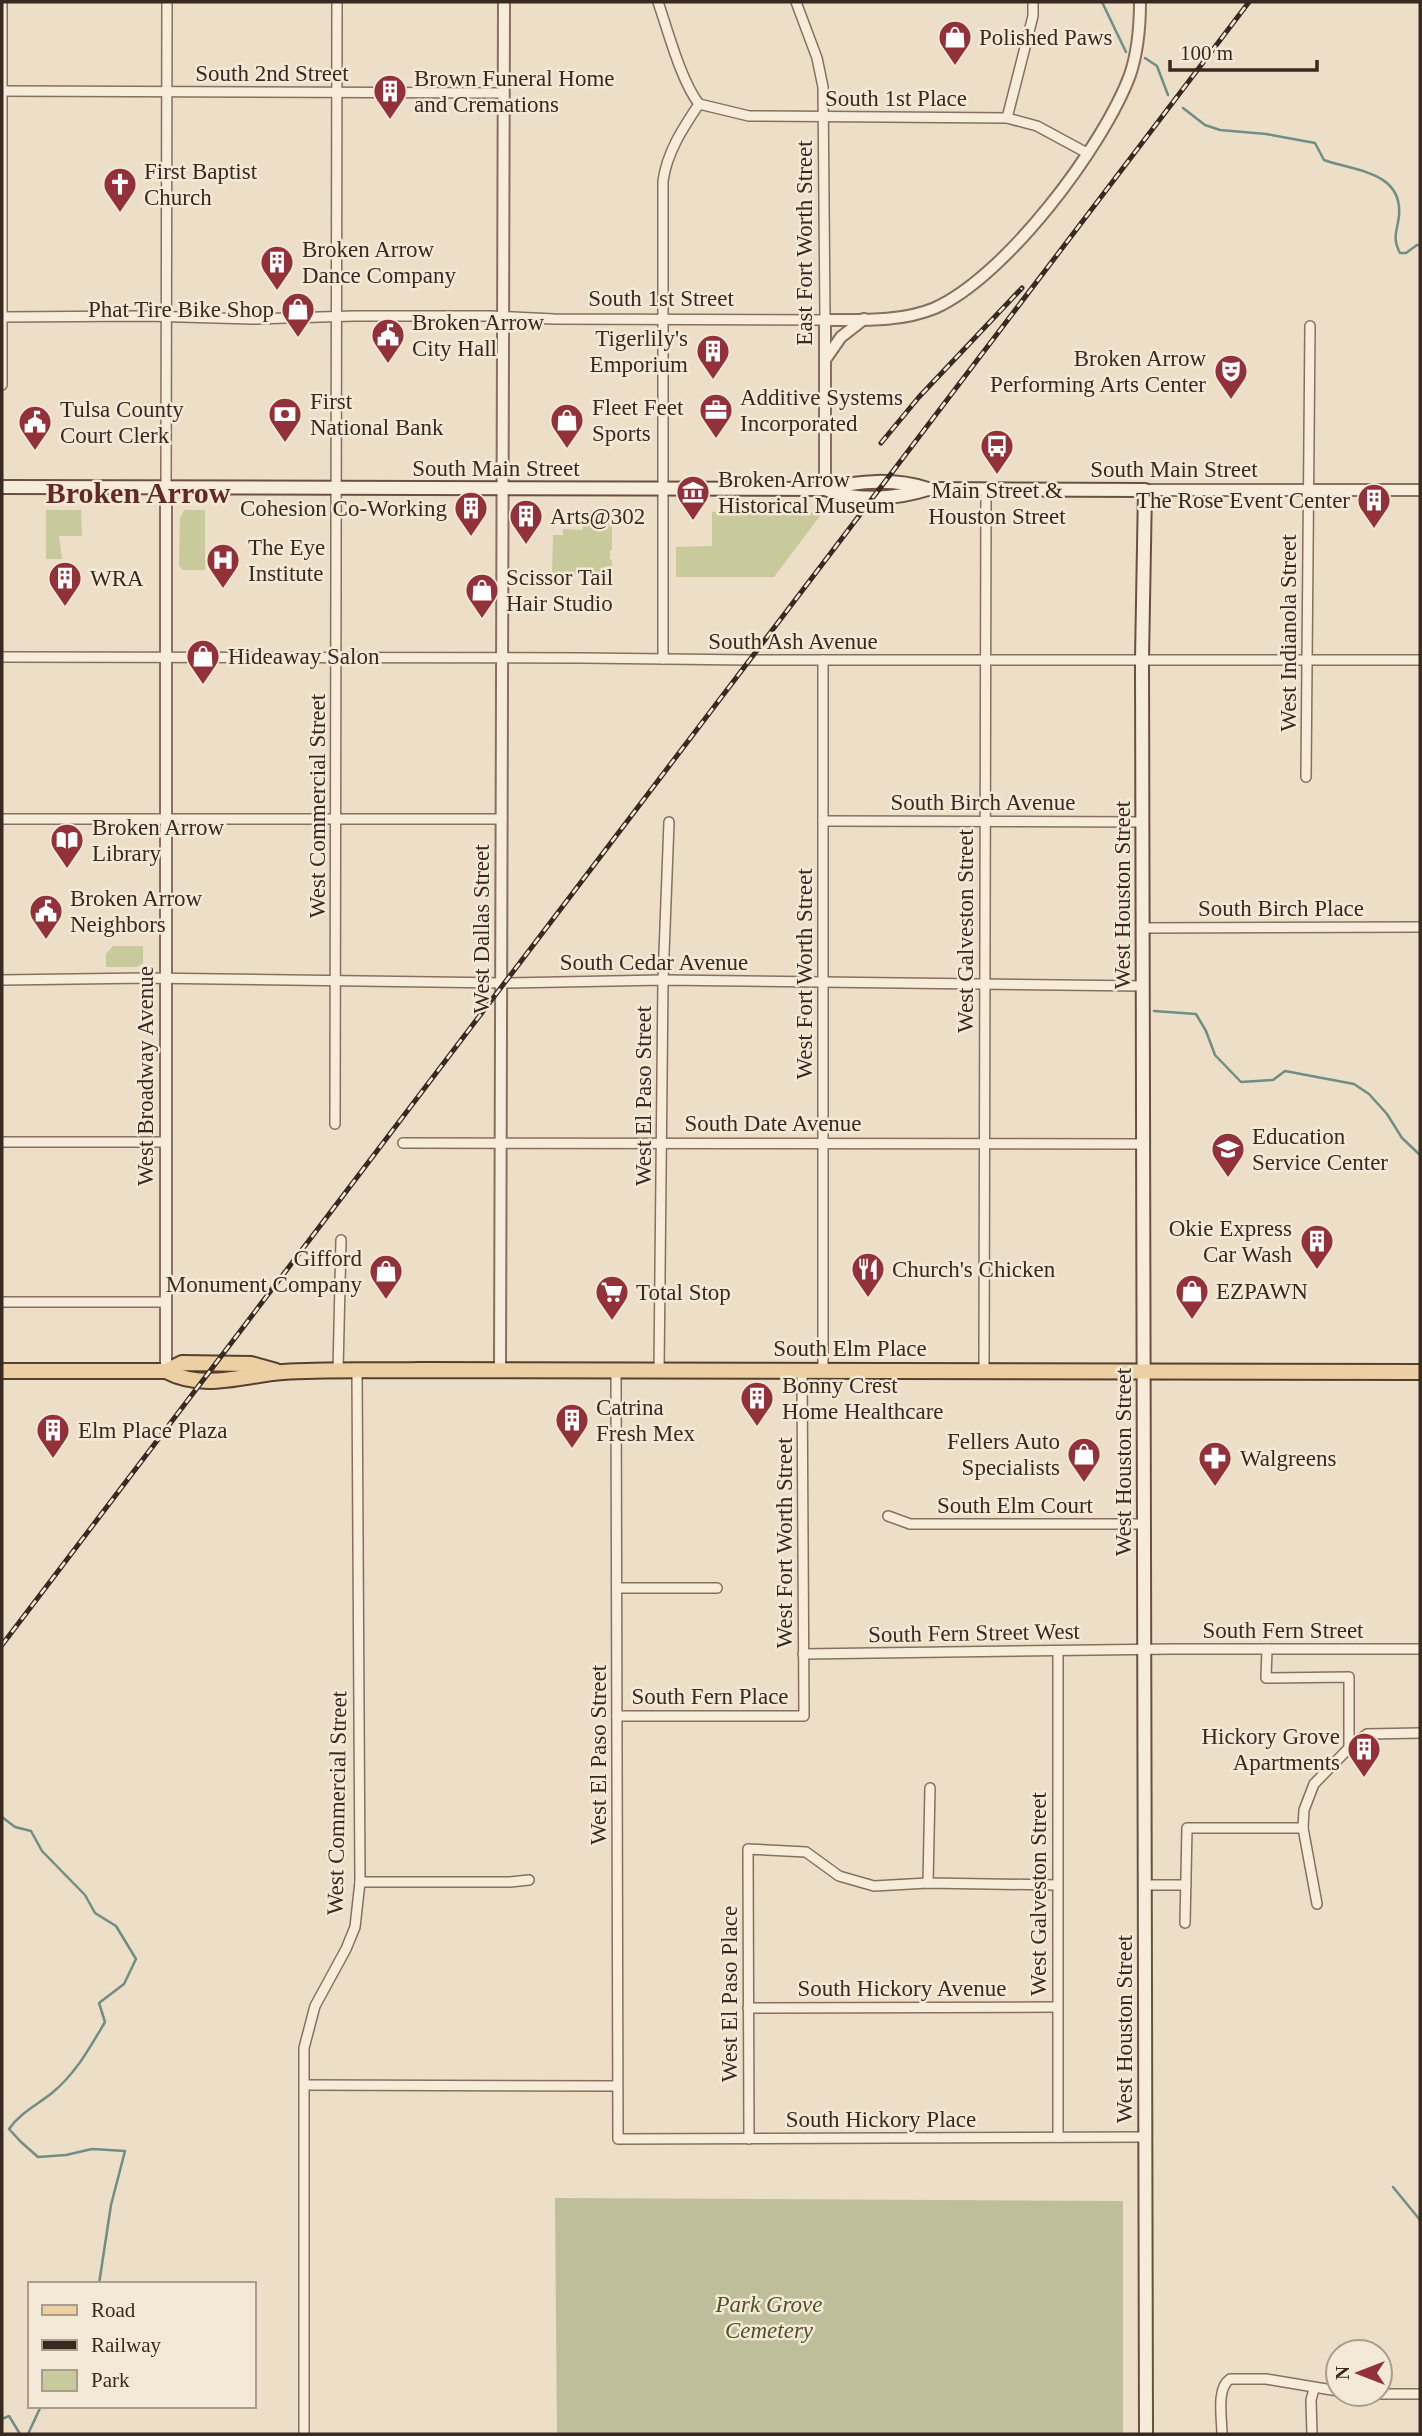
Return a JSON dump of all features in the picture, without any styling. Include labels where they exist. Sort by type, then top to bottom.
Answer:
[{"type":"main road","name":"South Main Street","points":[[2,487],[825,489],[854,482],[906,482],[928,489],[1145,490]]},
{"type":"main road","name":"West Houston Street","points":[[1145,490],[1142,659],[1146,2434]]},
{"type":"main road","name":"South Elm Place","points":[[2,1371],[166,1371],[182,1380],[202,1381],[240,1380],[280,1372],[338,1371],[1420,1371]]},
{"type":"street","points":[[2,2],[2,385]]},
{"type":"street","points":[[166,487],[167,2]]},
{"type":"street","name":"West Commercial Street","points":[[335,1124],[337,2]]},
{"type":"street","name":"West Dallas Street","points":[[500,1370],[503,2]]},
{"type":"street","points":[[658,2],[690,90],[699,104],[671,150],[665,166],[663,659]]},
{"type":"street","name":"East Fort Worth Street","points":[[796,2],[820,70],[824,117],[825,489]]},
{"type":"street","points":[[1007,118],[1033,16],[1033,2]]},
{"type":"street","name":"South 1st Street","points":[[2,317],[825,320],[920,313],[946,303],[971,287],[1000,261],[1045,210],[1087,153],[1111,115],[1130,73],[1138,42],[1140,2]]},
{"type":"street","name":"South 2nd Street","points":[[2,91],[503,93]]},
{"type":"street","name":"South 1st Place","points":[[699,104],[749,116],[1007,118],[1037,126],[1087,153]]},
{"type":"street","points":[[825,361],[841,337],[864,319]]},
{"type":"street","name":"West Indianola Street","points":[[1306,776],[1310,326]]},
{"type":"street","name":"West Broadway Avenue","points":[[166,487],[166,1371]]},
{"type":"street","name":"West Galveston Street","points":[[984,1371],[986,490]]},
{"type":"street","name":"South Main Street","points":[[1145,490],[1420,490]]},
{"type":"street","name":"South Ash Avenue","points":[[2,657],[1420,660]]},
{"type":"street","name":"West Fort Worth Street","points":[[823,660],[824,1371]]},
{"type":"street","points":[[2,819],[502,819]]},
{"type":"street","name":"South Birch Avenue","points":[[824,821],[1143,822]]},
{"type":"street","name":"West El Paso Street","points":[[659,1371],[663,980],[669,822]]},
{"type":"street","name":"South Birch Place","points":[[1143,928],[1420,927]]},
{"type":"street","name":"South Cedar Avenue","points":[[2,980],[501,983],[663,980],[1143,986]]},
{"type":"street","points":[[2,1142],[166,1142]]},
{"type":"street","name":"South Date Avenue","points":[[403,1143],[1143,1144]]},
{"type":"street","points":[[338,1371],[341,1240]]},
{"type":"street","points":[[2,1302],[166,1302]]},
{"type":"street","name":"West Commercial Street","points":[[304,2434],[304,2048],[315,2006],[355,1927],[360,1882],[357,1371]]},
{"type":"street","name":"West El Paso Street","points":[[616,1371],[618,2139]]},
{"type":"street","name":"West Fort Worth Street","points":[[802,1371],[804,1716]]},
{"type":"street","name":"South Elm Court","points":[[888,1516],[910,1524],[1144,1524]]},
{"type":"street","points":[[617,1588],[717,1588]]},
{"type":"street","points":[[1267,1649],[1266,1678],[1349,1677],[1349,1748]]},
{"type":"street","name":"South Fern Street","points":[[1145,1650],[1420,1649]]},
{"type":"street","name":"South Fern Street West","points":[[803,1654],[1145,1650]]},
{"type":"street","name":"West Galveston Street","points":[[1058,1651],[1058,2137]]},
{"type":"street","name":"South Fern Place","points":[[617,1716],[804,1716]]},
{"type":"street","points":[[1317,1904],[1303,1828],[1304,1810],[1314,1784],[1349,1748],[1367,1734],[1420,1733]]},
{"type":"street","points":[[930,1788],[928,1883],[1057,1885]]},
{"type":"street","points":[[1185,1923],[1187,1828],[1303,1828]]},
{"type":"street","name":"West El Paso Place","points":[[749,2139],[748,1849],[806,1852],[839,1876],[874,1886],[928,1883]]},
{"type":"street","points":[[360,1882],[528,1880]]},
{"type":"street","points":[[1145,1885],[1185,1885]]},
{"type":"street","name":"South Hickory Avenue","points":[[748,2008],[1057,2007]]},
{"type":"street","points":[[304,2085],[617,2086]]},
{"type":"street","name":"South Hickory Place","points":[[618,2139],[1145,2137]]},
{"type":"street","points":[[1222,2434],[1225,2382],[1236,2378],[1266,2379],[1324,2390]]},
{"type":"street","points":[[1312,2434],[1314,2389]]},
{"type":"street","points":[[1394,2394],[1420,2394]]},
{"type":"green space","points":[[46,510],[81,510],[82,536],[59,536],[62,559],[46,559]]},
{"type":"green space","points":[[184,510],[205,510],[205,570],[183,570],[179,566],[180,518]]},
{"type":"green space","points":[[582,511],[609,511],[609,526],[612,527],[612,566],[608,574],[552,575],[553,535],[563,535],[563,529],[583,530]]},
{"type":"green space","points":[[712,512],[823,512],[774,577],[676,577],[676,547],[712,546]]},
{"type":"green space","points":[[113,946],[143,946],[143,963],[137,967],[106,967],[106,954]]},
{"type":"green space","name":"Park Grove Cemetery","points":[[555,2198],[1123,2201],[1123,2434],[557,2434]]},
{"type":"waterway","points":[[1102,2],[1126,52]]},
{"type":"waterway","points":[[1145,58],[1157,66],[1168,95]]},
{"type":"waterway","points":[[1183,108],[1205,125],[1220,130],[1266,134],[1315,143],[1324,160],[1385,181],[1398,201],[1396,239],[1400,253],[1406,253],[1420,245]]},
{"type":"waterway","points":[[1154,1011],[1196,1014],[1215,1055],[1241,1082],[1273,1080],[1285,1071],[1354,1084],[1369,1094],[1387,1114],[1402,1138],[1420,1155]]},
{"type":"waterway","points":[[2,1817],[15,1827],[31,1831],[42,1851],[85,1895],[95,1913],[116,1926],[136,1959],[124,1984],[99,2003],[105,2022],[75,2069],[61,2085],[23,2114],[9,2129],[38,2157],[66,2155],[92,2149],[125,2151],[111,2205],[99,2282]]},
{"type":"waterway","points":[[1393,2187],[1420,2220]]},
{"type":"waterway","points":[[28,2434],[40,2408]]},
{"type":"waterway","points":[[2,2419],[9,2416],[20,2434]]},
{"type":"railway","points":[[2,1645],[1249,2]]},
{"type":"railway","points":[[881,443],[919,397],[1022,288]]},
{"type":"place","name":"Polished Paws","points":[[955,67]]},
{"type":"place","name":"Brown Funeral Home and Cremations","points":[[390,121]]},
{"type":"place","name":"First Baptist Church","points":[[120,214]]},
{"type":"place","name":"Broken Arrow Dance Company","points":[[277,292]]},
{"type":"place","name":"Phat Tire Bike Shop","points":[[298,339]]},
{"type":"place","name":"Broken Arrow City Hall","points":[[388,365]]},
{"type":"place","name":"Tigerlily's Emporium","points":[[713,381]]},
{"type":"place","name":"Broken Arrow Performing Arts Center","points":[[1231,401]]},
{"type":"place","name":"Additive Systems Incorporated","points":[[716,440]]},
{"type":"place","name":"First National Bank","points":[[285,444]]},
{"type":"place","name":"Fleet Feet Sports","points":[[567,450]]},
{"type":"place","name":"Tulsa County Court Clerk","points":[[35,452]]},
{"type":"place","name":"Main Street & Houston Street","points":[[997,476]]},
{"type":"place","name":"Broken Arrow Historical Museum","points":[[693,522]]},
{"type":"place","name":"The Rose Event Center","points":[[1374,530]]},
{"type":"place","name":"Cohesion Co-Working","points":[[471,538]]},
{"type":"place","name":"Arts@302","points":[[526,546]]},
{"type":"place","name":"The Eye Institute","points":[[223,590]]},
{"type":"place","name":"WRA","points":[[65,608]]},
{"type":"place","name":"Scissor Tail Hair Studio","points":[[482,620]]},
{"type":"place","name":"Hideaway Salon","points":[[203,686]]},
{"type":"place","name":"Broken Arrow Library","points":[[67,870]]},
{"type":"place","name":"Broken Arrow Neighbors","points":[[46,941]]},
{"type":"place","name":"Education Service Center","points":[[1228,1179]]},
{"type":"place","name":"Okie Express Car Wash","points":[[1317,1271]]},
{"type":"place","name":"Church's Chicken","points":[[868,1299]]},
{"type":"place","name":"Gifford Monument Company","points":[[386,1301]]},
{"type":"place","name":"EZPAWN","points":[[1192,1321]]},
{"type":"place","name":"Total Stop","points":[[612,1322]]},
{"type":"place","name":"Bonny Crest Home Healthcare","points":[[757,1428]]},
{"type":"place","name":"Catrina Fresh Mex","points":[[572,1450]]},
{"type":"place","name":"Elm Place Plaza","points":[[53,1460]]},
{"type":"place","name":"Fellers Auto Specialists","points":[[1084,1484]]},
{"type":"place","name":"Walgreens","points":[[1215,1488]]},
{"type":"place","name":"Hickory Grove Apartments","points":[[1364,1779]]},
{"type":"district","name":"Broken Arrow","points":[[138,492]]}]
